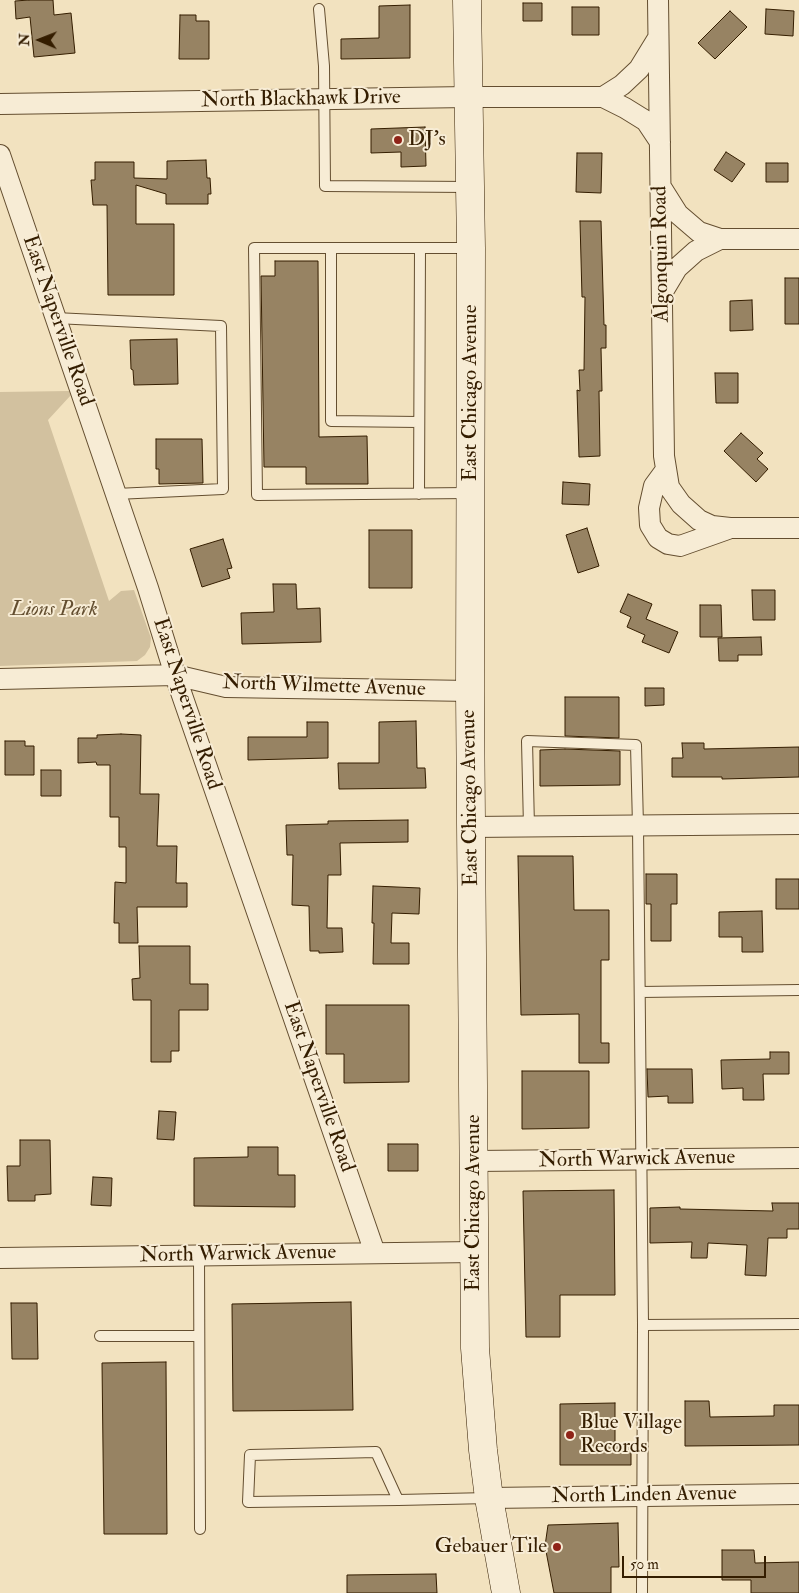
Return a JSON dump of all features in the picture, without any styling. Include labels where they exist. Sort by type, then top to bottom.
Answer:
[{"type":"main road","name":"East Chicago Avenue","points":[[467,0],[471,248],[470,691],[475,1348],[483,1450],[489,1498],[506,1593]]},
{"type":"street","name":"Algonquin Road","points":[[660,3],[658,38],[665,471],[669,486],[681,504],[699,520],[712,526],[730,528]]},
{"type":"street","points":[[603,98],[622,85],[639,69],[658,38]]},
{"type":"street","name":"North Blackhawk Drive","points":[[0,104],[468,97],[603,98],[625,108],[646,121],[660,142]]},
{"type":"street","name":"East Naperville Road","points":[[0,155],[148,588],[175,676],[375,1253]]},
{"type":"street","points":[[661,187],[678,214],[699,232],[720,239],[799,239]]},
{"type":"street","points":[[662,293],[677,268],[696,251],[720,239]]},
{"type":"street","points":[[665,471],[654,486],[649,508],[650,525],[658,538],[668,544],[680,546],[730,528],[799,528]]},
{"type":"street","name":"North Wilmette Avenue","points":[[0,679],[175,676],[226,687],[470,691]]},
{"type":"street","points":[[471,827],[799,824]]},
{"type":"street","name":"North Warwick Avenue","points":[[474,1161],[799,1158]]},
{"type":"street","name":"North Warwick Avenue","points":[[0,1258],[475,1252]]},
{"type":"street","name":"North Linden Avenue","points":[[489,1498],[799,1494]]},
{"type":"lane","points":[[319,9],[322,34],[325,186],[470,187]]},
{"type":"lane","points":[[470,493],[257,495],[254,248],[471,248]]},
{"type":"lane","points":[[331,248],[331,421],[419,422]]},
{"type":"lane","points":[[419,494],[420,248]]},
{"type":"lane","points":[[56,318],[221,326],[223,489],[116,494]]},
{"type":"lane","points":[[529,827],[527,741],[636,745],[642,1160],[642,1593]]},
{"type":"lane","points":[[640,992],[799,990]]},
{"type":"lane","points":[[199,1255],[200,1529]]},
{"type":"lane","points":[[643,1325],[799,1324]]},
{"type":"lane","points":[[100,1336],[199,1336]]},
{"type":"lane","points":[[398,1500],[376,1452],[250,1455],[248,1502],[398,1500],[489,1498]]},
{"type":"green space","name":"Lions Park","points":[[69,391],[71,395],[48,420],[109,601],[121,591],[134,590],[151,638],[150,647],[145,655],[137,661],[0,666],[0,392]]},
{"type":"building","points":[[53,0],[54,15],[71,13],[75,53],[34,57],[30,17],[16,19],[15,1]]},
{"type":"building","points":[[523,3],[542,3],[542,21],[523,21]]},
{"type":"building","points":[[410,5],[410,58],[341,59],[341,39],[379,38],[379,6]]},
{"type":"building","points":[[572,7],[599,7],[599,35],[572,35]]},
{"type":"building","points":[[766,9],[794,11],[793,36],[765,34]]},
{"type":"building","points":[[730,11],[747,27],[715,59],[698,43]]},
{"type":"building","points":[[180,15],[196,15],[196,21],[209,21],[209,59],[179,59]]},
{"type":"building","name":"DJ's","points":[[425,127],[426,166],[401,167],[401,152],[371,153],[371,129]]},
{"type":"building","points":[[726,152],[745,164],[732,182],[714,170]]},
{"type":"building","points":[[577,153],[602,153],[601,193],[576,192]]},
{"type":"building","points":[[206,160],[207,178],[210,178],[211,194],[208,194],[208,204],[166,204],[166,194],[136,185],[136,224],[174,224],[174,295],[108,295],[107,205],[93,205],[91,180],[95,180],[95,162],[134,162],[134,178],[167,179],[167,161]]},
{"type":"building","points":[[766,163],[788,163],[788,182],[766,182]]},
{"type":"building","points":[[580,221],[601,221],[606,348],[601,348],[602,391],[599,391],[600,456],[579,457],[577,390],[580,391],[579,370],[584,370],[585,297],[582,297]]},
{"type":"building","points":[[275,261],[318,261],[319,437],[367,436],[368,484],[306,484],[306,467],[264,467],[261,276],[275,276]]},
{"type":"building","points":[[785,278],[799,278],[799,324],[785,324]]},
{"type":"building","points":[[752,300],[753,330],[730,331],[730,301]]},
{"type":"building","points":[[177,339],[178,384],[134,385],[133,370],[131,369],[130,340]]},
{"type":"building","points":[[715,373],[738,373],[738,403],[716,403]]},
{"type":"building","points":[[741,433],[763,453],[757,459],[768,469],[756,482],[724,451]]},
{"type":"building","points":[[156,439],[202,439],[203,483],[159,484],[159,469],[156,469]]},
{"type":"building","points":[[563,482],[590,484],[589,505],[562,504]]},
{"type":"building","points":[[587,528],[599,566],[578,573],[566,535]]},
{"type":"building","points":[[369,530],[412,530],[412,588],[369,588]]},
{"type":"building","points":[[223,539],[232,568],[227,569],[230,578],[202,587],[190,549]]},
{"type":"building","points":[[273,584],[296,584],[297,609],[320,608],[321,642],[242,644],[241,613],[274,612]]},
{"type":"building","points":[[752,590],[775,590],[775,620],[753,620]]},
{"type":"building","points":[[628,594],[652,604],[646,619],[678,632],[669,653],[642,642],[645,635],[627,627],[631,617],[620,612]]},
{"type":"building","points":[[700,605],[721,605],[722,637],[700,637]]},
{"type":"building","points":[[761,637],[762,655],[738,655],[738,661],[719,661],[718,638]]},
{"type":"building","points":[[645,688],[664,688],[664,705],[645,706]]},
{"type":"building","points":[[565,697],[619,697],[619,738],[565,736]]},
{"type":"building","points":[[416,721],[417,768],[425,768],[426,788],[339,789],[338,763],[379,763],[379,722]]},
{"type":"building","points":[[307,722],[328,722],[328,758],[248,760],[248,737],[307,737]]},
{"type":"building","points":[[97,735],[141,735],[140,794],[159,794],[157,846],[177,846],[176,883],[187,883],[187,907],[137,907],[138,943],[119,943],[119,923],[114,923],[115,882],[126,883],[126,847],[119,847],[119,817],[110,817],[110,765],[97,765],[96,762],[78,763],[78,738],[97,738]]},
{"type":"building","points":[[5,741],[25,741],[25,746],[34,746],[34,775],[5,775]]},
{"type":"building","points":[[682,743],[704,743],[704,749],[799,747],[799,777],[722,779],[722,777],[672,777],[672,758],[683,758]]},
{"type":"building","points":[[540,750],[620,751],[620,785],[540,786]]},
{"type":"building","points":[[41,770],[61,770],[61,796],[41,796]]},
{"type":"building","points":[[408,820],[408,842],[340,843],[341,875],[328,875],[327,928],[342,928],[343,952],[319,953],[319,951],[310,951],[309,906],[292,905],[293,855],[287,855],[286,825],[328,824],[328,821]]},
{"type":"building","points":[[518,856],[573,856],[574,910],[609,910],[609,960],[601,960],[601,1043],[609,1043],[609,1063],[579,1063],[579,1014],[521,1015]]},
{"type":"building","points":[[646,874],[677,874],[677,904],[671,904],[671,941],[651,941],[651,904],[646,904]]},
{"type":"building","points":[[776,879],[799,879],[799,909],[776,909]]},
{"type":"building","points":[[373,886],[420,888],[419,914],[392,913],[391,943],[409,943],[409,964],[373,964]]},
{"type":"building","points":[[762,911],[763,952],[742,952],[742,937],[719,937],[719,912]]},
{"type":"building","points":[[139,946],[190,946],[190,984],[208,984],[208,1010],[179,1010],[179,1051],[171,1051],[171,1062],[151,1062],[151,1000],[133,1000],[132,979],[140,978]]},
{"type":"building","points":[[326,1005],[409,1005],[409,1082],[344,1083],[344,1054],[326,1054]]},
{"type":"building","points":[[770,1052],[789,1052],[789,1074],[763,1074],[764,1100],[743,1100],[743,1088],[722,1089],[721,1060],[770,1059]]},
{"type":"building","points":[[647,1069],[692,1069],[693,1103],[668,1103],[668,1096],[648,1097]]},
{"type":"building","points":[[522,1071],[589,1071],[589,1128],[522,1129]]},
{"type":"building","points":[[159,1111],[176,1112],[174,1140],[157,1139]]},
{"type":"building","points":[[20,1140],[50,1140],[51,1194],[35,1195],[35,1201],[8,1201],[7,1166],[20,1166]]},
{"type":"building","points":[[388,1144],[418,1144],[418,1171],[388,1171]]},
{"type":"building","points":[[248,1147],[278,1147],[278,1175],[295,1175],[295,1207],[194,1206],[194,1158],[248,1157]]},
{"type":"building","points":[[93,1177],[112,1178],[111,1206],[91,1205]]},
{"type":"building","points":[[614,1190],[615,1295],[560,1295],[560,1337],[526,1337],[523,1191]]},
{"type":"building","points":[[772,1203],[799,1203],[799,1229],[787,1229],[787,1238],[768,1238],[766,1276],[745,1275],[747,1245],[708,1243],[707,1258],[691,1258],[692,1242],[650,1243],[650,1208],[680,1207],[680,1209],[773,1211]]},
{"type":"building","points":[[351,1302],[353,1410],[233,1411],[232,1304]]},
{"type":"building","points":[[11,1303],[37,1303],[38,1359],[12,1359]]},
{"type":"building","points":[[166,1362],[167,1534],[104,1534],[102,1363]]},
{"type":"building","points":[[685,1401],[709,1401],[710,1417],[774,1416],[774,1405],[799,1405],[799,1445],[685,1446]]},
{"type":"building","points":[[615,1403],[615,1444],[631,1444],[631,1465],[560,1465],[560,1404]]},
{"type":"building","points":[[618,1523],[619,1567],[611,1567],[611,1593],[554,1593],[545,1546],[548,1525]]},
{"type":"building","points":[[722,1550],[754,1550],[755,1563],[799,1562],[799,1593],[751,1593],[751,1580],[722,1580]]},
{"type":"building","points":[[436,1574],[437,1593],[347,1593],[347,1575]]},
{"type":"place","name":"DJ's","points":[[398,140]]},
{"type":"place","name":"Blue Village Records","points":[[570,1435]]},
{"type":"place","name":"Gebauer Tile","points":[[557,1547]]}]
